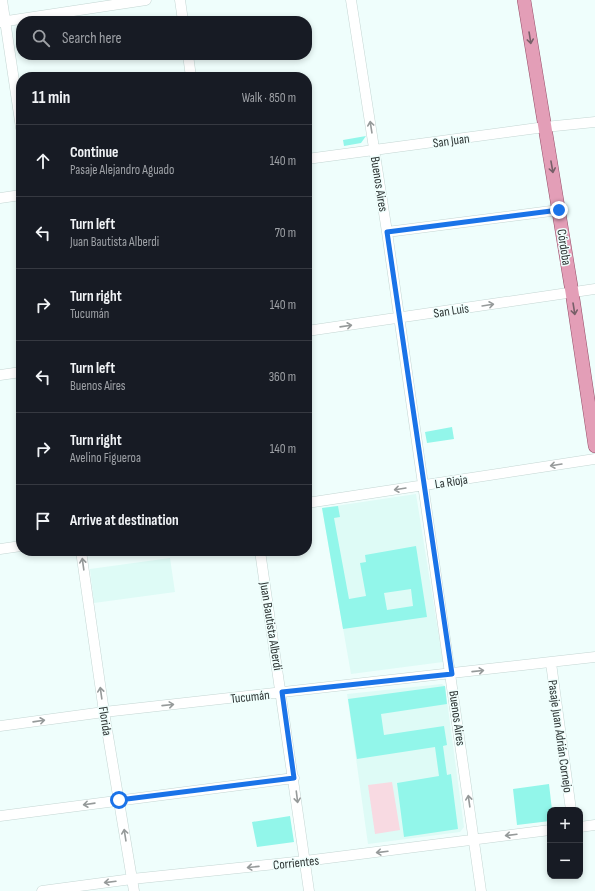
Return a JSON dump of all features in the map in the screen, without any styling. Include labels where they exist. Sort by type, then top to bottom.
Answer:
[{"type":"main road","name":"Córdoba","points":[[524,0],[559,210],[595,446]]},
{"type":"street","points":[[2,0],[3,21],[16,98]]},
{"type":"street","points":[[37,16],[146,0]]},
{"type":"street","points":[[180,0],[182,16]]},
{"type":"street","name":"Buenos Aires","points":[[352,0],[452,674],[481,891]]},
{"type":"street","points":[[3,21],[16,19]]},
{"type":"street","points":[[189,60],[190,72]]},
{"type":"street","name":"San Juan","points":[[312,158],[545,127],[595,122]]},
{"type":"street","points":[[0,198],[16,196]]},
{"type":"street","points":[[387,232],[559,210]]},
{"type":"street","name":"San Luis","points":[[312,330],[595,289]]},
{"type":"street","points":[[0,375],[16,373]]},
{"type":"street","name":"La Rioja","points":[[312,502],[595,459]]},
{"type":"street","points":[[0,549],[16,547]]},
{"type":"street","name":"Florida","points":[[82,556],[104,712],[133,886]]},
{"type":"street","name":"Juan Bautista Alberdi","points":[[261,556],[282,692],[309,891]]},
{"type":"street","name":"Tucumán","points":[[0,726],[104,712],[595,657]]},
{"type":"street","name":"Pasaje Juan Adrián Cornejo","points":[[552,663],[571,807]]},
{"type":"street","points":[[0,816],[294,778]]},
{"type":"street","points":[[583,827],[595,825]]},
{"type":"street","name":"Corrientes","points":[[42,891],[133,886],[305,861],[547,830]]},
{"type":"shaded area","points":[[416,494],[443,662],[351,674],[322,508]]},
{"type":"shaded area","points":[[170,558],[175,592],[94,603],[90,569]]},
{"type":"shaded area","points":[[442,684],[445,686],[464,827],[460,832],[368,844],[347,694]]},
{"type":"shaded area","points":[[392,782],[400,830],[375,834],[368,785]]},
{"type":"building","points":[[366,136],[361,143],[344,146],[343,140]]},
{"type":"building","points":[[452,427],[454,439],[427,443],[425,432]]},
{"type":"building","points":[[338,506],[340,517],[334,518],[349,599],[366,596],[360,563],[366,562],[365,555],[416,546],[427,617],[343,629],[322,508]],"holes":[[[411,589],[413,606],[387,610],[384,593]]]},
{"type":"building","points":[[445,686],[447,704],[381,714],[384,735],[444,726],[447,745],[443,746],[447,775],[451,774],[458,829],[404,837],[397,783],[439,776],[435,747],[357,759],[348,699]]},
{"type":"building","points":[[549,784],[552,807],[547,807],[547,821],[517,825],[513,789]]},
{"type":"building","points":[[290,816],[294,842],[257,847],[252,822]]},
{"type":"route","points":[[119,800],[294,778],[282,692],[452,674],[387,232],[559,210]]}]
